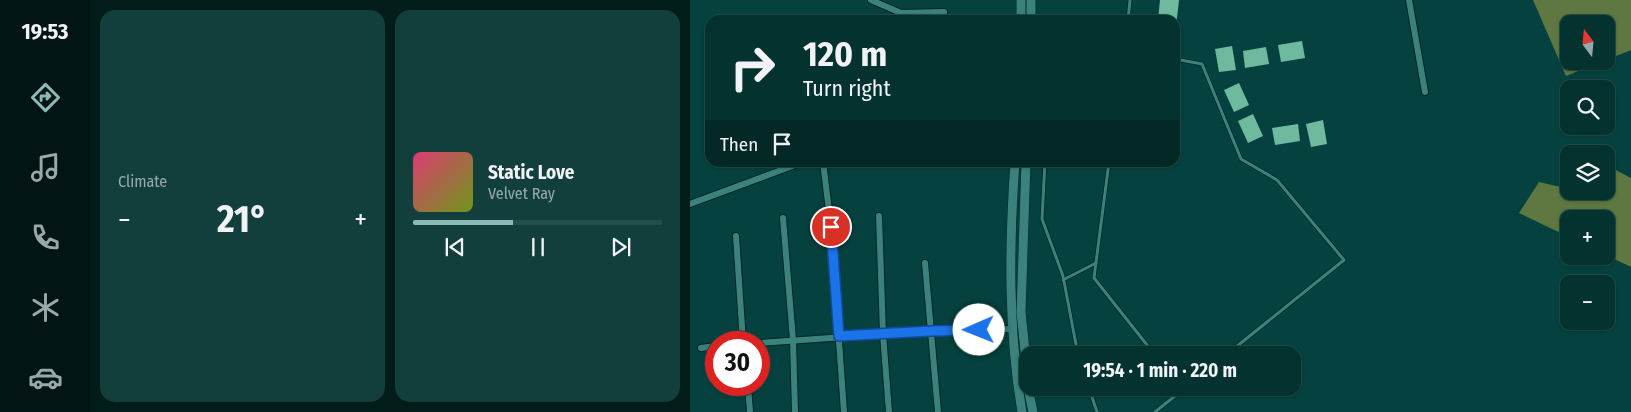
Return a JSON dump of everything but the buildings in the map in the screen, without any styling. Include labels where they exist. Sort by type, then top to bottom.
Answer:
[{"type":"main road","points":[[1021,0],[1021,15]]},
{"type":"main road","points":[[1031,0],[1031,15]]},
{"type":"main road","points":[[1015,167],[1012,224],[1012,329],[1022,412]]},
{"type":"main road","points":[[1024,346],[1021,312],[1026,167]]},
{"type":"main road","points":[[1030,396],[1033,412]]},
{"type":"street","points":[[871,0],[901,15]]},
{"type":"street","points":[[1409,0],[1425,92]]},
{"type":"street","points":[[913,15],[944,12],[944,15]]},
{"type":"street","points":[[690,204],[790,167]]},
{"type":"street","points":[[824,167],[831,227],[844,412]]},
{"type":"street","points":[[879,216],[883,334],[889,412]]},
{"type":"street","points":[[783,218],[793,340],[795,412]]},
{"type":"street","points":[[736,236],[742,331]]},
{"type":"street","points":[[925,263],[938,412]]},
{"type":"street","points":[[770,342],[931,331],[1012,329]]},
{"type":"street","points":[[700,348],[705,347]]},
{"type":"street","points":[[749,396],[750,412]]},
{"type":"lane","points":[[1128,15],[1130,0]]},
{"type":"lane","points":[[1180,60],[1202,64],[1241,159],[1277,180],[1344,260],[1237,346]]},
{"type":"lane","points":[[1045,167],[1042,219],[1064,280],[1076,346]]},
{"type":"lane","points":[[1108,167],[1094,278],[1148,346]]},
{"type":"lane","points":[[1064,280],[1096,263]]},
{"type":"lane","points":[[1092,396],[1097,412]]},
{"type":"lane","points":[[1154,412],[1173,396]]},
{"type":"green space","points":[[1533,0],[1631,0],[1631,50],[1615,56],[1615,15],[1560,15],[1560,62]]},
{"type":"green space","points":[[1563,70],[1581,70],[1566,76]]},
{"type":"green space","points":[[1615,170],[1631,178],[1631,267],[1615,259],[1615,210],[1560,210],[1560,233],[1519,213],[1539,182],[1560,187],[1560,200],[1615,200]]},
{"type":"route","points":[[831,227],[839,336],[979,330]]}]
